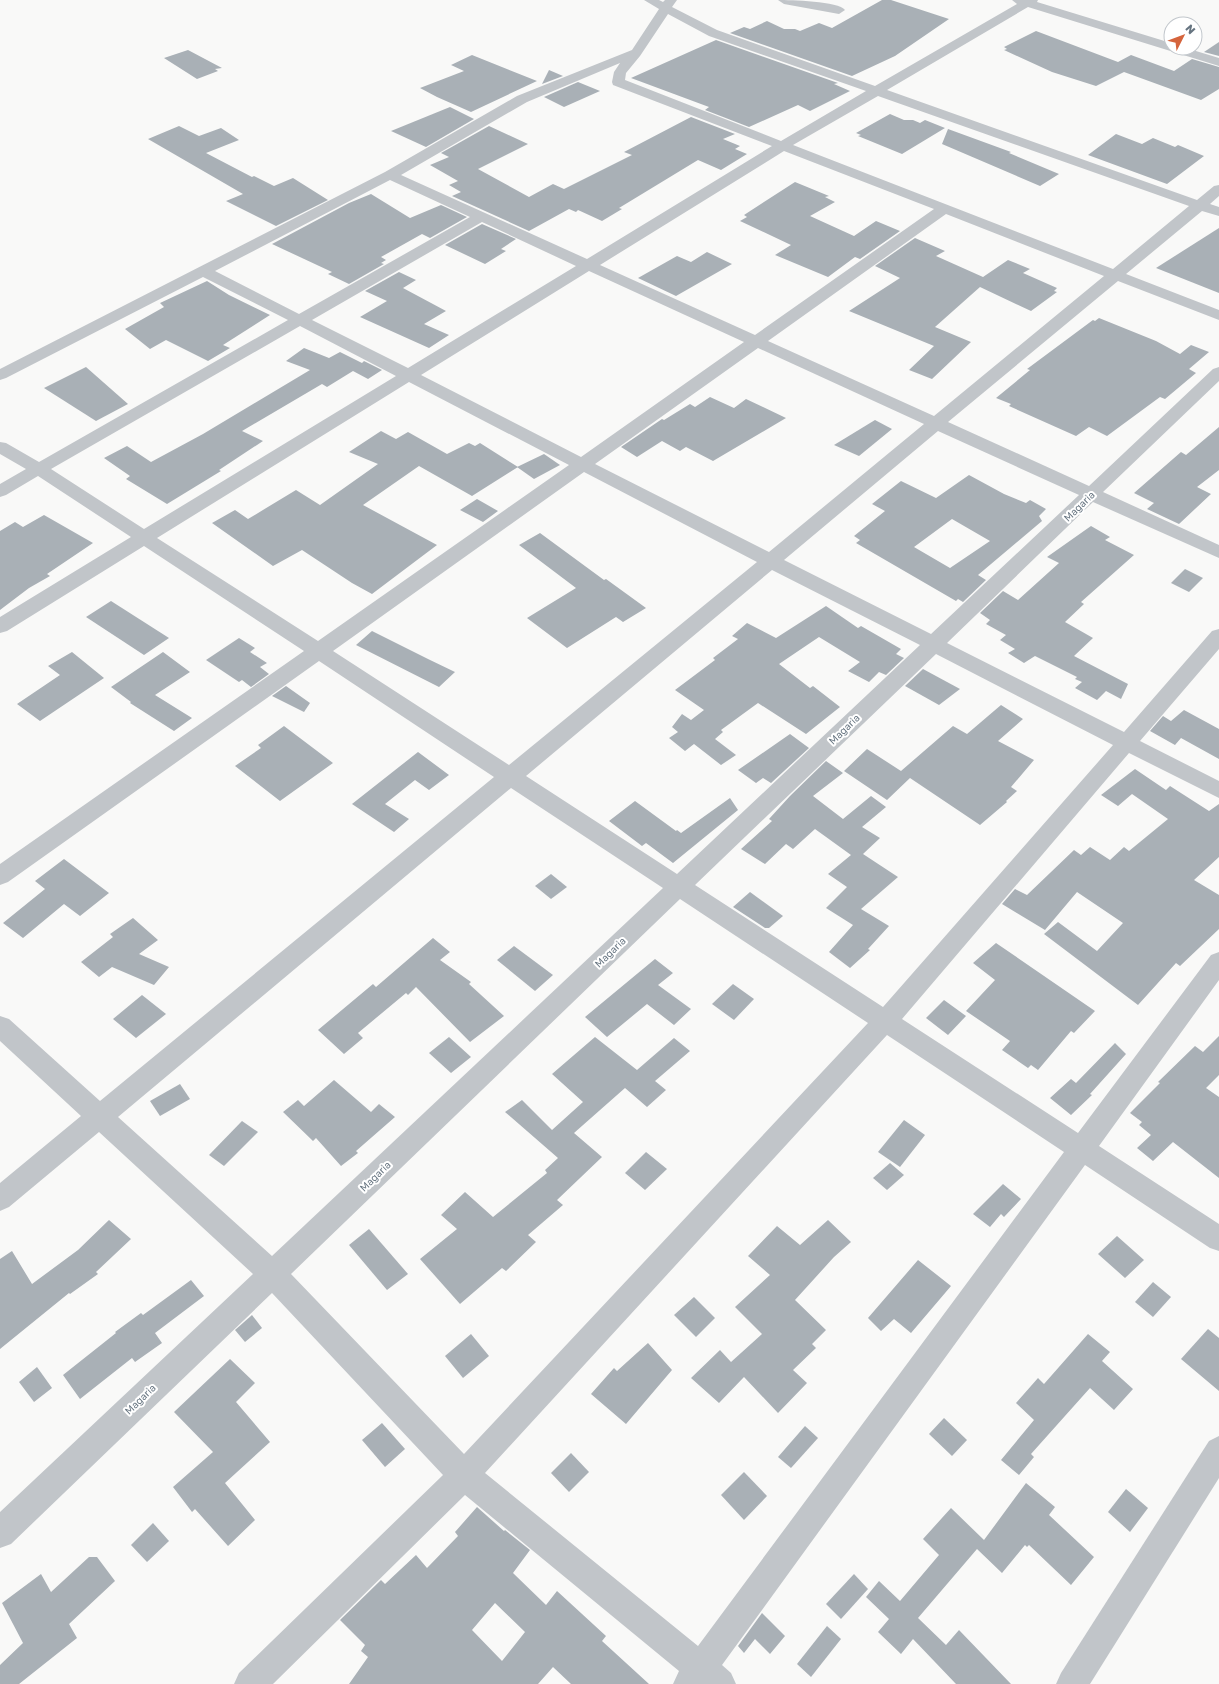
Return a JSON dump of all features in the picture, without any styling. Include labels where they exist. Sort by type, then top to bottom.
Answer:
[{"type":"street","points":[[650,0],[669,4],[714,33],[1219,212]]},
{"type":"street","points":[[784,0],[839,10]]},
{"type":"street","points":[[0,626],[782,146],[1026,1],[1163,45]]},
{"type":"street","points":[[669,4],[636,53],[620,72],[618,82],[1219,315]]},
{"type":"street","points":[[0,375],[202,270],[390,175],[522,99],[636,53]]},
{"type":"street","points":[[1199,56],[1219,62]]},
{"type":"street","points":[[390,175],[590,264],[1219,552]]},
{"type":"street","points":[[0,1198],[1219,189]]},
{"type":"street","points":[[0,876],[944,209]]},
{"type":"street","points":[[0,491],[482,216]]},
{"type":"street","points":[[202,270],[1219,790]]},
{"type":"street","name":"Magaria","points":[[0,1533],[1219,372]]},
{"type":"street","points":[[0,447],[39,469],[1219,1239]]},
{"type":"street","points":[[250,1684],[464,1475],[885,1021],[1219,636]]},
{"type":"street","points":[[0,1026],[272,1274],[464,1475],[703,1678],[1082,1150],[1219,962]]},
{"type":"street","points":[[1072,1684],[1219,1451]]},
{"type":"building","points":[[882,0],[891,0],[949,19],[895,56],[852,76],[730,33],[744,27],[750,29],[767,21],[784,29],[795,29],[800,31],[819,23],[832,28]]},
{"type":"building","points":[[1036,31],[1118,62],[1131,55],[1174,71],[1192,59],[1219,67],[1219,89],[1201,100],[1124,72],[1096,86],[1052,72],[1004,50],[1007,49],[1004,47]]},
{"type":"building","points":[[716,40],[838,83],[834,84],[850,91],[810,111],[798,105],[749,127],[705,110],[709,107],[631,78]]},
{"type":"building","points":[[1219,42],[1219,56],[1204,52]]},
{"type":"building","points":[[188,50],[222,68],[215,69],[218,71],[197,79],[164,58]]},
{"type":"building","points":[[472,55],[537,81],[471,112],[420,88],[464,71],[451,65]]},
{"type":"building","points":[[549,70],[563,76],[542,84]]},
{"type":"building","points":[[578,82],[600,91],[564,107],[544,97]]},
{"type":"building","points":[[450,107],[474,119],[426,147],[391,131]]},
{"type":"building","points":[[890,114],[904,120],[913,120],[920,123],[925,120],[945,128],[902,154],[858,136],[861,135],[856,133]]},
{"type":"building","points":[[691,117],[735,134],[723,139],[740,146],[735,149],[747,154],[721,170],[698,160],[619,208],[622,209],[602,221],[578,210],[576,212],[569,209],[529,231],[452,196],[461,192],[449,185],[458,181],[430,165],[449,157],[441,153],[489,126],[528,144],[478,169],[529,197],[553,184],[564,189],[632,155],[624,152]]},
{"type":"building","points":[[179,126],[199,136],[221,128],[239,140],[206,153],[252,177],[254,176],[274,186],[293,178],[328,200],[276,226],[226,201],[243,194],[148,139]]},
{"type":"building","points":[[948,129],[1011,152],[1009,153],[1059,174],[1040,186],[942,144]]},
{"type":"building","points":[[1116,134],[1142,144],[1153,138],[1175,147],[1178,145],[1204,156],[1167,184],[1088,155]]},
{"type":"building","points":[[795,182],[829,196],[825,197],[835,202],[810,216],[854,236],[876,221],[900,231],[860,259],[855,257],[828,277],[775,255],[791,245],[740,221],[747,217],[744,215]]},
{"type":"building","points":[[371,194],[410,218],[441,205],[467,217],[430,238],[422,234],[381,257],[386,260],[381,263],[384,264],[349,284],[328,274],[332,272],[272,244],[349,203]]},
{"type":"building","points":[[482,224],[516,239],[501,249],[506,251],[485,264],[445,245]]},
{"type":"building","points":[[1219,228],[1219,293],[1156,268]]},
{"type":"building","points":[[915,238],[945,251],[936,256],[983,277],[1008,260],[1030,269],[1023,273],[1057,288],[1054,291],[1057,292],[1031,311],[980,287],[935,327],[971,342],[932,379],[909,370],[934,346],[849,311],[900,278],[875,266]]},
{"type":"building","points":[[707,252],[732,264],[676,296],[638,278],[677,256],[691,262]]},
{"type":"building","points":[[399,272],[416,280],[403,288],[446,311],[424,324],[449,335],[429,348],[360,317],[387,301],[365,291]]},
{"type":"building","points":[[207,281],[229,295],[270,315],[223,345],[230,348],[208,361],[166,340],[150,349],[125,329],[164,307],[160,303]]},
{"type":"building","points":[[1099,318],[1156,341],[1180,354],[1191,345],[1209,352],[1189,369],[1196,373],[1165,399],[1160,397],[1107,436],[1089,427],[1076,436],[1009,406],[1011,404],[996,398],[1030,370],[1027,369],[1093,320],[1095,321]]},
{"type":"building","points":[[304,348],[329,358],[340,352],[362,363],[364,361],[382,370],[368,379],[353,371],[327,387],[322,384],[242,431],[263,441],[219,470],[221,471],[167,504],[126,479],[130,476],[104,458],[127,446],[151,462],[203,434],[310,370],[286,361]]},
{"type":"building","points":[[86,367],[128,404],[96,421],[44,388]]},
{"type":"building","points":[[710,397],[734,408],[746,399],[786,418],[713,461],[686,447],[680,451],[662,441],[637,457],[621,447],[662,419],[664,420],[690,404],[695,407]]},
{"type":"building","points":[[875,420],[892,429],[859,456],[834,445]]},
{"type":"building","points":[[1219,427],[1219,470],[1197,487],[1211,494],[1179,524],[1147,509],[1154,503],[1134,493],[1181,452],[1186,455]]},
{"type":"building","points":[[381,431],[396,439],[408,432],[447,454],[469,443],[475,446],[480,443],[518,467],[472,496],[419,466],[363,505],[437,545],[372,594],[352,583],[302,550],[273,566],[212,523],[235,510],[248,519],[296,490],[320,505],[378,464],[349,452]]},
{"type":"building","points":[[544,454],[560,465],[534,479],[517,467]]},
{"type":"building","points":[[969,475],[1004,494],[1026,503],[1030,500],[1046,509],[1039,516],[1042,521],[978,575],[986,580],[963,602],[958,599],[956,601],[856,543],[860,540],[854,536],[885,511],[872,504],[901,481],[936,498]],"holes":[[[952,519],[990,541],[950,568],[914,547]]]},
{"type":"building","points":[[477,499],[498,511],[483,522],[460,510]]},
{"type":"building","points":[[44,515],[93,543],[47,574],[50,576],[29,588],[0,610],[0,531],[15,522],[23,527]]},
{"type":"building","points":[[1091,526],[1110,537],[1105,540],[1134,555],[1081,602],[1084,604],[1065,622],[1093,638],[1074,656],[1128,684],[1121,699],[1106,691],[1097,700],[1075,688],[1082,682],[1075,679],[1077,677],[1035,656],[1024,663],[1008,653],[1015,649],[1000,640],[1006,635],[986,624],[990,620],[980,613],[1003,591],[1018,600],[1059,563],[1047,557]]},
{"type":"building","points":[[540,533],[604,580],[606,579],[646,608],[623,622],[616,617],[567,648],[527,618],[576,588],[519,545]]},
{"type":"building","points":[[1185,569],[1203,578],[1189,592],[1171,583]]},
{"type":"building","points":[[111,601],[169,638],[144,655],[86,617]]},
{"type":"building","points":[[826,606],[858,628],[861,626],[901,649],[896,654],[904,658],[886,675],[879,672],[869,682],[848,671],[860,662],[819,637],[779,664],[810,688],[813,686],[840,707],[806,734],[758,703],[721,730],[723,732],[715,739],[736,755],[721,765],[694,744],[685,751],[669,738],[678,732],[672,727],[682,714],[691,720],[704,710],[675,690],[715,660],[713,658],[738,639],[732,636],[747,623],[776,638]]},
{"type":"building","points":[[372,631],[455,672],[439,687],[356,645]]},
{"type":"building","points":[[239,638],[255,648],[250,652],[267,663],[260,667],[269,674],[251,687],[242,680],[239,682],[206,660]]},
{"type":"building","points":[[72,652],[104,678],[40,721],[17,704],[60,675],[48,666]]},
{"type":"building","points":[[163,652],[190,672],[155,695],[192,718],[174,731],[130,703],[131,702],[111,687]]},
{"type":"building","points":[[923,669],[960,689],[939,705],[905,686]]},
{"type":"building","points":[[286,686],[310,703],[304,712],[272,696]]},
{"type":"building","points":[[1001,705],[1023,719],[998,741],[1034,760],[1011,787],[1017,791],[1006,801],[1007,802],[980,825],[910,778],[887,800],[844,771],[867,749],[901,771],[953,726],[967,734]]},
{"type":"building","points":[[1184,710],[1219,729],[1219,759],[1181,738],[1175,745],[1150,731],[1163,716],[1171,721]]},
{"type":"building","points":[[284,726],[333,763],[280,801],[235,766],[261,748],[258,745]]},
{"type":"building","points":[[790,734],[809,748],[771,783],[763,778],[756,783],[738,770]]},
{"type":"building","points":[[418,752],[449,775],[429,790],[415,780],[385,804],[409,819],[394,832],[352,804]]},
{"type":"building","points":[[826,761],[843,773],[813,796],[843,819],[871,796],[886,807],[862,827],[880,838],[863,854],[898,877],[861,909],[889,926],[868,949],[870,950],[850,968],[829,952],[853,925],[826,908],[847,887],[828,874],[851,855],[815,829],[793,849],[786,844],[765,864],[741,849],[772,821],[769,819]]},
{"type":"building","points":[[1135,769],[1166,790],[1170,786],[1209,811],[1219,804],[1219,857],[1194,880],[1219,895],[1219,929],[1180,966],[1176,963],[1138,1005],[1044,934],[1058,922],[1097,951],[1123,923],[1077,892],[1045,930],[1002,904],[1015,889],[1027,895],[1074,850],[1081,855],[1090,847],[1110,860],[1124,847],[1129,851],[1168,819],[1132,794],[1118,806],[1101,795]]},
{"type":"building","points":[[730,798],[738,810],[673,863],[646,843],[642,846],[609,821],[635,801],[676,831],[677,830],[681,833]]},
{"type":"building","points":[[64,859],[109,893],[80,916],[64,904],[23,938],[3,923],[45,889],[35,881]]},
{"type":"building","points":[[551,874],[567,887],[551,899],[535,886]]},
{"type":"building","points":[[750,892],[783,916],[769,928],[765,928],[733,907]]},
{"type":"building","points":[[133,918],[158,940],[139,954],[169,967],[154,985],[112,967],[99,977],[81,962],[113,937],[110,934]]},
{"type":"building","points":[[433,938],[450,952],[440,960],[471,982],[469,984],[504,1016],[470,1042],[416,987],[408,995],[406,993],[358,1033],[363,1038],[344,1054],[318,1030],[373,984],[376,987]]},
{"type":"building","points":[[996,943],[1095,1011],[1074,1033],[1071,1031],[1038,1070],[1031,1065],[1028,1068],[1002,1050],[1010,1041],[966,1011],[995,980],[973,963]]},
{"type":"building","points":[[514,946],[553,975],[535,991],[497,960]]},
{"type":"building","points":[[655,959],[673,973],[658,985],[691,1009],[674,1025],[647,1004],[607,1037],[585,1017]]},
{"type":"building","points":[[733,984],[754,999],[734,1020],[712,1004]]},
{"type":"building","points":[[142,995],[166,1014],[136,1038],[113,1019]]},
{"type":"building","points":[[944,1000],[966,1016],[948,1035],[926,1018]]},
{"type":"building","points":[[1219,1036],[1219,1075],[1206,1088],[1219,1097],[1219,1178],[1173,1142],[1153,1161],[1137,1148],[1151,1135],[1139,1125],[1142,1122],[1130,1113],[1160,1083],[1158,1082],[1195,1046],[1203,1052]]},
{"type":"building","points":[[449,1037],[471,1057],[451,1073],[429,1053]]},
{"type":"building","points":[[595,1037],[637,1070],[674,1038],[690,1051],[655,1081],[666,1090],[647,1107],[625,1088],[574,1133],[602,1157],[557,1200],[563,1205],[528,1235],[536,1242],[506,1271],[502,1268],[460,1304],[420,1259],[457,1229],[441,1215],[465,1192],[493,1217],[547,1173],[545,1170],[558,1158],[505,1112],[522,1100],[552,1130],[583,1102],[552,1074]]},
{"type":"building","points":[[1115,1043],[1126,1054],[1090,1094],[1092,1095],[1071,1115],[1050,1098],[1071,1079],[1076,1083]]},
{"type":"building","points":[[334,1080],[371,1112],[379,1104],[395,1117],[356,1151],[358,1153],[341,1166],[316,1138],[313,1141],[283,1112],[298,1100],[304,1106]]},
{"type":"building","points":[[180,1084],[190,1099],[160,1116],[150,1101]]},
{"type":"building","points":[[904,1120],[925,1135],[900,1167],[878,1152]]},
{"type":"building","points":[[242,1121],[258,1132],[224,1166],[209,1155]]},
{"type":"building","points":[[646,1152],[667,1169],[645,1190],[625,1173]]},
{"type":"building","points":[[890,1163],[904,1175],[887,1190],[873,1178]]},
{"type":"building","points":[[1003,1184],[1021,1199],[1004,1217],[1001,1214],[990,1227],[973,1214]]},
{"type":"building","points":[[109,1220],[131,1239],[96,1272],[98,1274],[70,1294],[69,1293],[0,1349],[0,1259],[12,1251],[32,1284],[78,1250]]},
{"type":"building","points":[[828,1220],[851,1242],[834,1257],[795,1300],[826,1330],[812,1344],[816,1348],[793,1370],[807,1383],[778,1413],[744,1377],[719,1403],[691,1378],[720,1350],[731,1362],[762,1334],[735,1307],[770,1275],[748,1256],[777,1226],[800,1245]]},
{"type":"building","points":[[369,1229],[408,1274],[387,1290],[349,1245]]},
{"type":"building","points":[[1117,1236],[1144,1260],[1125,1278],[1098,1254]]},
{"type":"building","points":[[918,1260],[951,1286],[911,1333],[894,1319],[881,1331],[868,1318]]},
{"type":"building","points":[[191,1280],[204,1296],[155,1333],[162,1343],[135,1362],[132,1358],[80,1399],[63,1375],[116,1333],[115,1332],[141,1313],[143,1315]]},
{"type":"building","points":[[1153,1282],[1171,1297],[1153,1317],[1135,1302]]},
{"type":"building","points":[[694,1297],[715,1318],[696,1337],[674,1315]]},
{"type":"building","points":[[252,1315],[262,1328],[245,1342],[235,1330]]},
{"type":"building","points":[[1208,1329],[1219,1338],[1219,1391],[1181,1359]]},
{"type":"building","points":[[471,1334],[489,1356],[463,1378],[445,1356]]},
{"type":"building","points":[[1088,1334],[1110,1352],[1102,1361],[1133,1389],[1114,1410],[1090,1388],[1031,1454],[1034,1457],[1019,1475],[1001,1460],[1034,1420],[1016,1403],[1038,1378],[1044,1384]]},
{"type":"building","points":[[648,1343],[672,1370],[626,1424],[591,1394],[614,1368],[617,1371]]},
{"type":"building","points":[[230,1359],[255,1383],[236,1402],[270,1442],[225,1483],[255,1520],[228,1546],[195,1509],[192,1512],[173,1487],[213,1452],[174,1412]]},
{"type":"building","points":[[37,1367],[52,1388],[34,1402],[19,1382]]},
{"type":"building","points":[[944,1418],[967,1440],[952,1456],[929,1434]]},
{"type":"building","points":[[382,1423],[405,1449],[385,1467],[362,1440]]},
{"type":"building","points":[[805,1426],[818,1438],[791,1468],[778,1457]]},
{"type":"building","points":[[571,1453],[589,1472],[569,1492],[551,1473]]},
{"type":"building","points":[[744,1472],[767,1496],[744,1520],[721,1495]]},
{"type":"building","points":[[1026,1483],[1055,1507],[1049,1515],[1094,1557],[1071,1585],[1029,1545],[1027,1547],[1025,1545],[1002,1573],[977,1549],[918,1618],[946,1645],[959,1630],[1011,1684],[956,1684],[913,1639],[901,1654],[878,1632],[889,1619],[866,1597],[879,1581],[900,1601],[939,1555],[923,1539],[951,1508],[984,1540]]},
{"type":"building","points":[[1126,1489],[1148,1508],[1130,1532],[1108,1512]]},
{"type":"building","points":[[477,1507],[504,1531],[505,1530],[530,1550],[513,1573],[546,1605],[557,1591],[606,1636],[602,1641],[649,1684],[571,1684],[553,1667],[538,1684],[349,1684],[368,1657],[361,1651],[365,1645],[340,1620],[381,1580],[385,1584],[416,1555],[427,1568],[458,1536],[455,1532]],"holes":[[[495,1603],[525,1632],[502,1661],[472,1630]]]},
{"type":"building","points":[[153,1523],[169,1541],[147,1562],[131,1545]]},
{"type":"building","points":[[89,1557],[97,1557],[115,1581],[69,1624],[77,1638],[19,1684],[0,1684],[0,1665],[23,1643],[2,1603],[41,1574],[51,1592]]},
{"type":"building","points":[[854,1574],[868,1589],[841,1619],[826,1604]]},
{"type":"building","points":[[762,1613],[785,1636],[770,1654],[755,1639],[744,1653],[738,1646]]},
{"type":"building","points":[[827,1626],[841,1639],[811,1677],[797,1664]]}]
